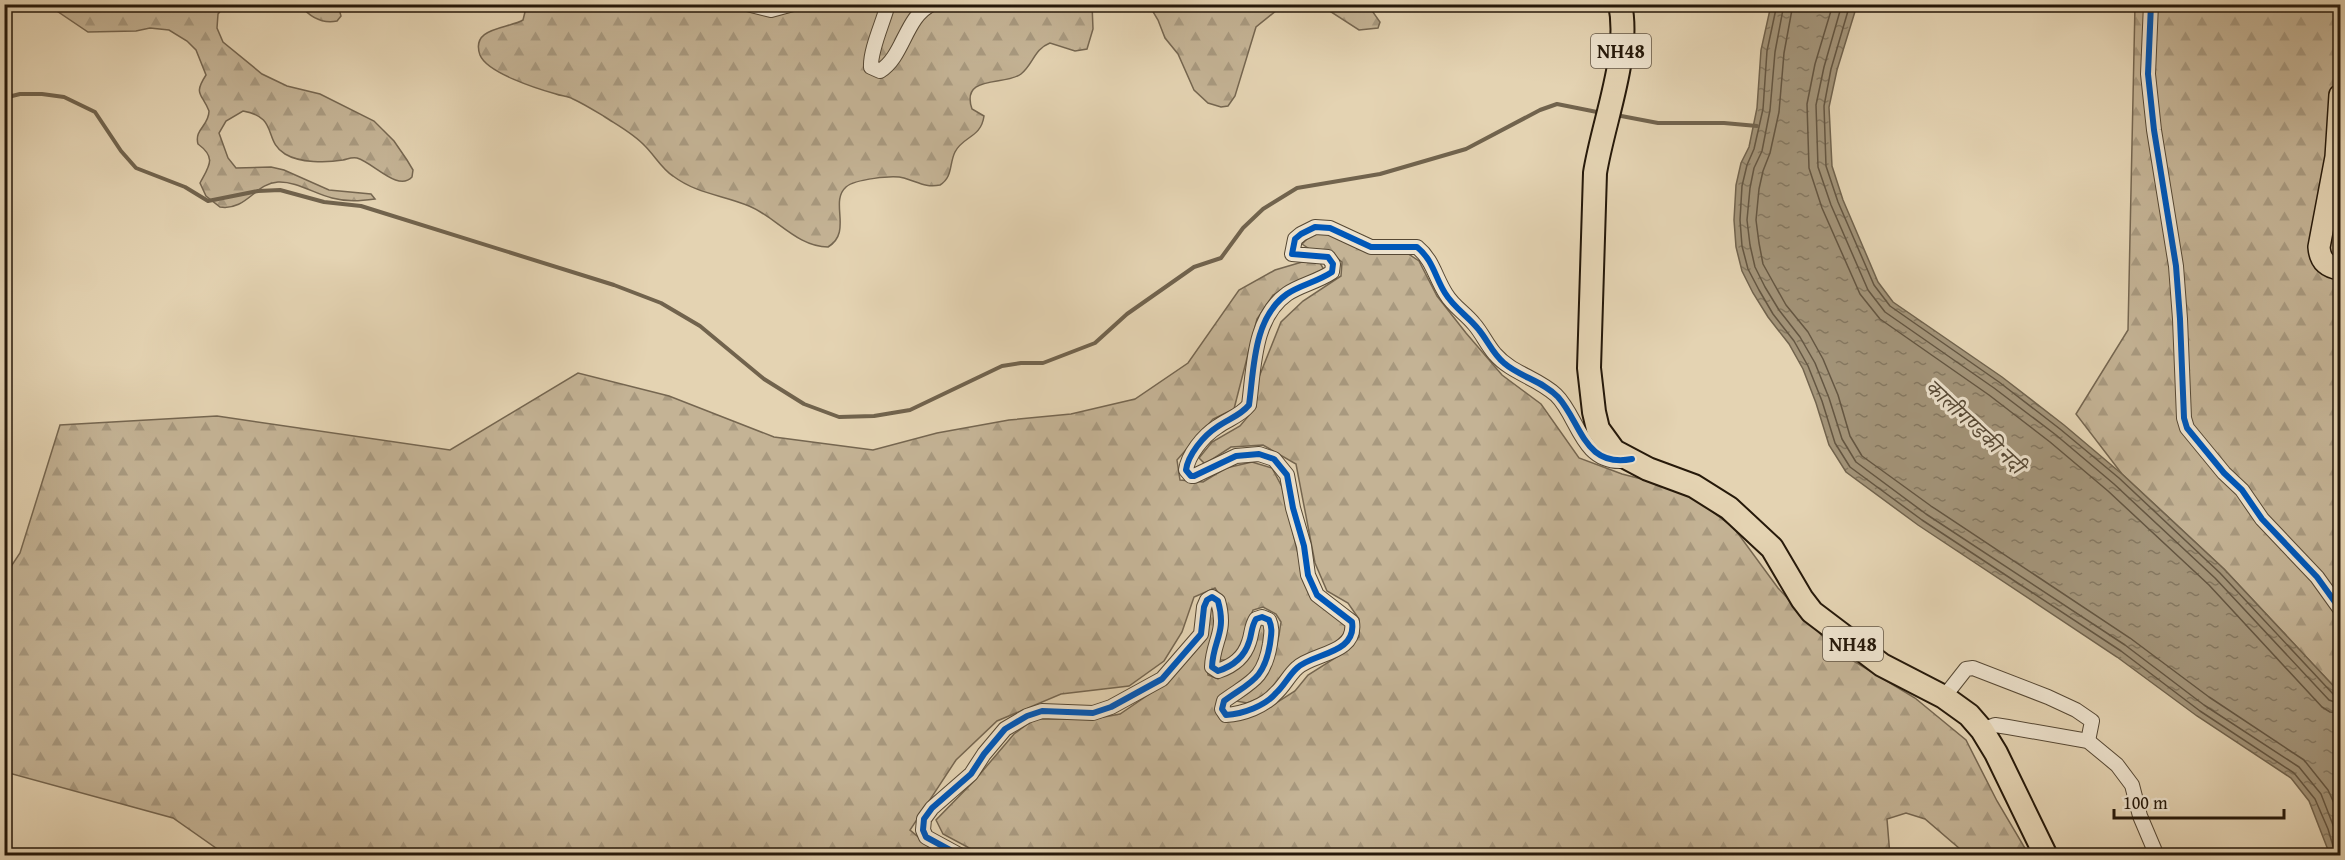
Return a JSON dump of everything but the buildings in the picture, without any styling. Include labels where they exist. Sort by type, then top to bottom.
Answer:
[{"type":"highway","name":"NH48","points":[[1620,4],[1623,16],[1621,50],[1595,173],[1589,368],[1590,391],[1598,429],[1614,451],[1647,469],[1694,486],[1729,508],[1772,548],[1802,600],[1812,612],[1882,665],[1944,697],[1969,715],[1982,730],[1996,753],[2046,855]]},
{"type":"main road","points":[[2340,94],[2336,158],[2319,247],[2323,261],[2330,266],[2340,268]]},
{"type":"street","points":[[747,4],[771,10],[792,4]]},
{"type":"street","points":[[888,4],[878,40],[870,56],[871,67],[880,71],[891,62],[916,19],[932,4]]},
{"type":"street","points":[[2151,4],[2148,74],[2181,319],[2184,418],[2187,428],[2242,490],[2262,519],[2317,577],[2340,609]]},
{"type":"street","points":[[962,855],[926,837],[922,830],[924,819],[932,808],[971,774],[1005,729],[1027,716],[1042,711],[1093,713],[1111,707],[1162,679],[1202,634],[1204,607],[1212,597],[1218,600],[1221,612],[1222,628],[1212,667],[1218,671],[1240,660],[1249,643],[1252,626],[1256,619],[1269,620],[1272,627],[1264,667],[1256,679],[1244,690],[1224,701],[1222,709],[1226,715],[1238,714],[1274,696],[1297,668],[1309,660],[1334,652],[1347,641],[1353,630],[1352,621],[1317,595],[1308,575],[1304,546],[1293,508],[1287,475],[1274,459],[1259,454],[1244,454],[1229,458],[1194,476],[1186,470],[1190,456],[1205,438],[1249,405],[1256,348],[1268,317],[1277,303],[1288,293],[1319,281],[1332,272],[1333,264],[1328,257],[1292,254],[1292,246],[1301,234],[1315,227],[1322,227],[1330,228],[1371,248],[1417,247],[1428,257],[1445,294],[1481,332],[1504,364],[1531,377],[1557,396],[1581,436],[1596,452],[1617,461],[1632,459]]},
{"type":"street","points":[[1944,697],[1966,669],[1973,668],[2048,697],[2088,717],[2093,727],[2088,741]]},
{"type":"street","points":[[1982,730],[1995,725],[2008,726],[2088,741],[2117,765],[2132,785],[2140,816],[2157,855]]},
{"type":"green space","points":[[527,4],[1092,4],[1093,29],[1087,49],[1075,51],[1050,43],[1040,49],[1021,74],[1014,78],[986,83],[972,90],[970,98],[972,109],[984,116],[982,123],[976,133],[958,147],[947,178],[940,185],[926,185],[892,177],[874,178],[846,187],[841,193],[839,233],[828,247],[817,246],[796,237],[749,206],[691,187],[665,170],[636,138],[593,110],[571,98],[526,84],[492,68],[480,55],[478,46],[480,39],[492,30],[523,20]]},
{"type":"green space","points":[[48,5],[236,5],[223,8],[218,14],[217,28],[223,42],[262,74],[287,86],[320,94],[374,121],[394,141],[407,160],[413,170],[412,177],[406,181],[393,179],[357,158],[321,162],[291,157],[278,149],[262,118],[243,111],[226,121],[219,133],[228,158],[236,168],[271,167],[284,170],[329,190],[371,194],[375,199],[354,201],[338,199],[285,182],[278,182],[263,187],[237,205],[220,207],[206,196],[200,183],[210,162],[208,154],[198,144],[197,139],[209,111],[199,90],[206,75],[196,50],[187,41],[169,30],[150,28],[136,31],[88,32]]},
{"type":"green space","points":[[300,5],[338,5],[341,16],[337,21],[321,20],[307,13]]},
{"type":"green space","points":[[1149,5],[1368,5],[1380,22],[1378,28],[1359,30],[1322,6],[1277,10],[1256,27],[1235,96],[1228,106],[1221,107],[1208,103],[1194,90],[1178,54],[1165,38]]},
{"type":"green space","points":[[2135,5],[2338,5],[2332,142],[2312,253],[2340,276],[2340,693],[2224,569],[2122,474],[2076,414],[2128,330]]},
{"type":"green space","points":[[2340,124],[2340,264],[2335,264],[2325,240]]},
{"type":"green space","points":[[1326,233],[1407,253],[1419,261],[1437,296],[1466,333],[1502,375],[1541,404],[1579,458],[1622,474],[1657,483],[1697,500],[1734,528],[1778,588],[1835,650],[1915,698],[1966,740],[1997,801],[2029,855],[1963,855],[1960,849],[1925,819],[1906,813],[1887,819],[1890,856],[984,856],[943,834],[936,820],[974,781],[1014,734],[1034,719],[1093,719],[1120,714],[1170,680],[1199,647],[1206,631],[1208,605],[1215,608],[1215,617],[1208,675],[1218,679],[1242,663],[1259,622],[1265,623],[1265,638],[1260,661],[1247,680],[1219,706],[1240,718],[1265,710],[1295,691],[1308,675],[1340,655],[1359,637],[1359,619],[1348,603],[1327,591],[1315,563],[1296,464],[1263,445],[1231,447],[1205,464],[1199,458],[1212,442],[1240,426],[1256,407],[1257,382],[1281,322],[1303,301],[1341,276],[1342,262],[1329,252],[1311,250],[1302,244],[1312,234]]},
{"type":"green space","points":[[1302,262],[1320,263],[1324,270],[1273,295],[1257,319],[1234,409],[1213,419],[1177,460],[1180,480],[1203,482],[1226,468],[1252,462],[1272,468],[1282,487],[1300,562],[1346,626],[1344,634],[1328,649],[1265,696],[1247,703],[1236,701],[1256,686],[1269,667],[1277,646],[1281,622],[1276,614],[1263,607],[1253,610],[1241,648],[1227,660],[1219,660],[1226,623],[1221,598],[1215,588],[1194,597],[1182,632],[1164,661],[1129,686],[1061,694],[997,721],[956,760],[910,830],[940,855],[226,855],[173,818],[5,772],[4,577],[20,553],[60,425],[217,416],[450,450],[578,373],[669,396],[774,437],[873,450],[937,433],[1009,420],[1071,414],[1135,399],[1188,363],[1239,290],[1275,270]]},
{"type":"water","name":"कालीगण्डकी नदी","points":[[1771,5],[1857,5],[1837,70],[1829,107],[1832,166],[1843,200],[1878,282],[1893,302],[2002,377],[2122,474],[2224,569],[2340,693],[2340,855],[2330,855],[2309,801],[2291,778],[2197,716],[2117,657],[1918,525],[1846,472],[1829,445],[1803,369],[1789,344],[1753,293],[1742,271],[1736,247],[1734,220],[1736,185],[1741,163],[1749,147],[1757,108],[1761,50]]},
{"type":"waterway","points":[[4,98],[20,94],[64,97],[95,112],[121,151],[136,168],[185,187],[208,201],[258,191],[280,190],[324,202],[361,206],[614,285],[661,303],[700,326],[764,379],[804,404],[839,417],[874,416],[910,410],[1002,366],[1043,363],[1095,343],[1127,314],[1194,267],[1221,258],[1243,228],[1263,209],[1297,188],[1380,174],[1466,149],[1540,110],[1557,104],[1602,113]]},
{"type":"waterway","points":[[1616,115],[1658,123],[1724,123],[1757,126]]},
{"type":"cycle path","points":[[2151,4],[2148,74],[2154,130],[2176,266],[2184,418],[2187,428],[2224,473],[2242,490],[2262,519],[2317,577],[2340,609]]},
{"type":"cycle path","points":[[961,856],[926,837],[923,830],[924,819],[932,808],[971,774],[1005,729],[1027,716],[1042,711],[1093,713],[1111,707],[1162,679],[1201,634],[1204,607],[1207,600],[1212,597],[1218,601],[1221,621],[1212,667],[1218,671],[1233,664],[1244,653],[1256,619],[1262,617],[1269,620],[1271,629],[1270,644],[1260,673],[1224,701],[1222,709],[1226,715],[1246,711],[1266,702],[1297,668],[1341,647],[1348,641],[1352,633],[1352,622],[1317,595],[1308,575],[1304,546],[1293,508],[1287,475],[1274,459],[1259,454],[1236,456],[1194,476],[1186,470],[1193,452],[1207,435],[1249,405],[1257,345],[1267,316],[1287,294],[1332,272],[1333,264],[1328,257],[1292,254],[1295,239],[1301,234],[1315,227],[1330,228],[1371,247],[1417,247],[1430,263],[1449,298],[1475,325],[1500,359],[1510,368],[1545,387],[1558,397],[1586,442],[1594,450],[1604,457],[1616,460],[1632,459]]}]
